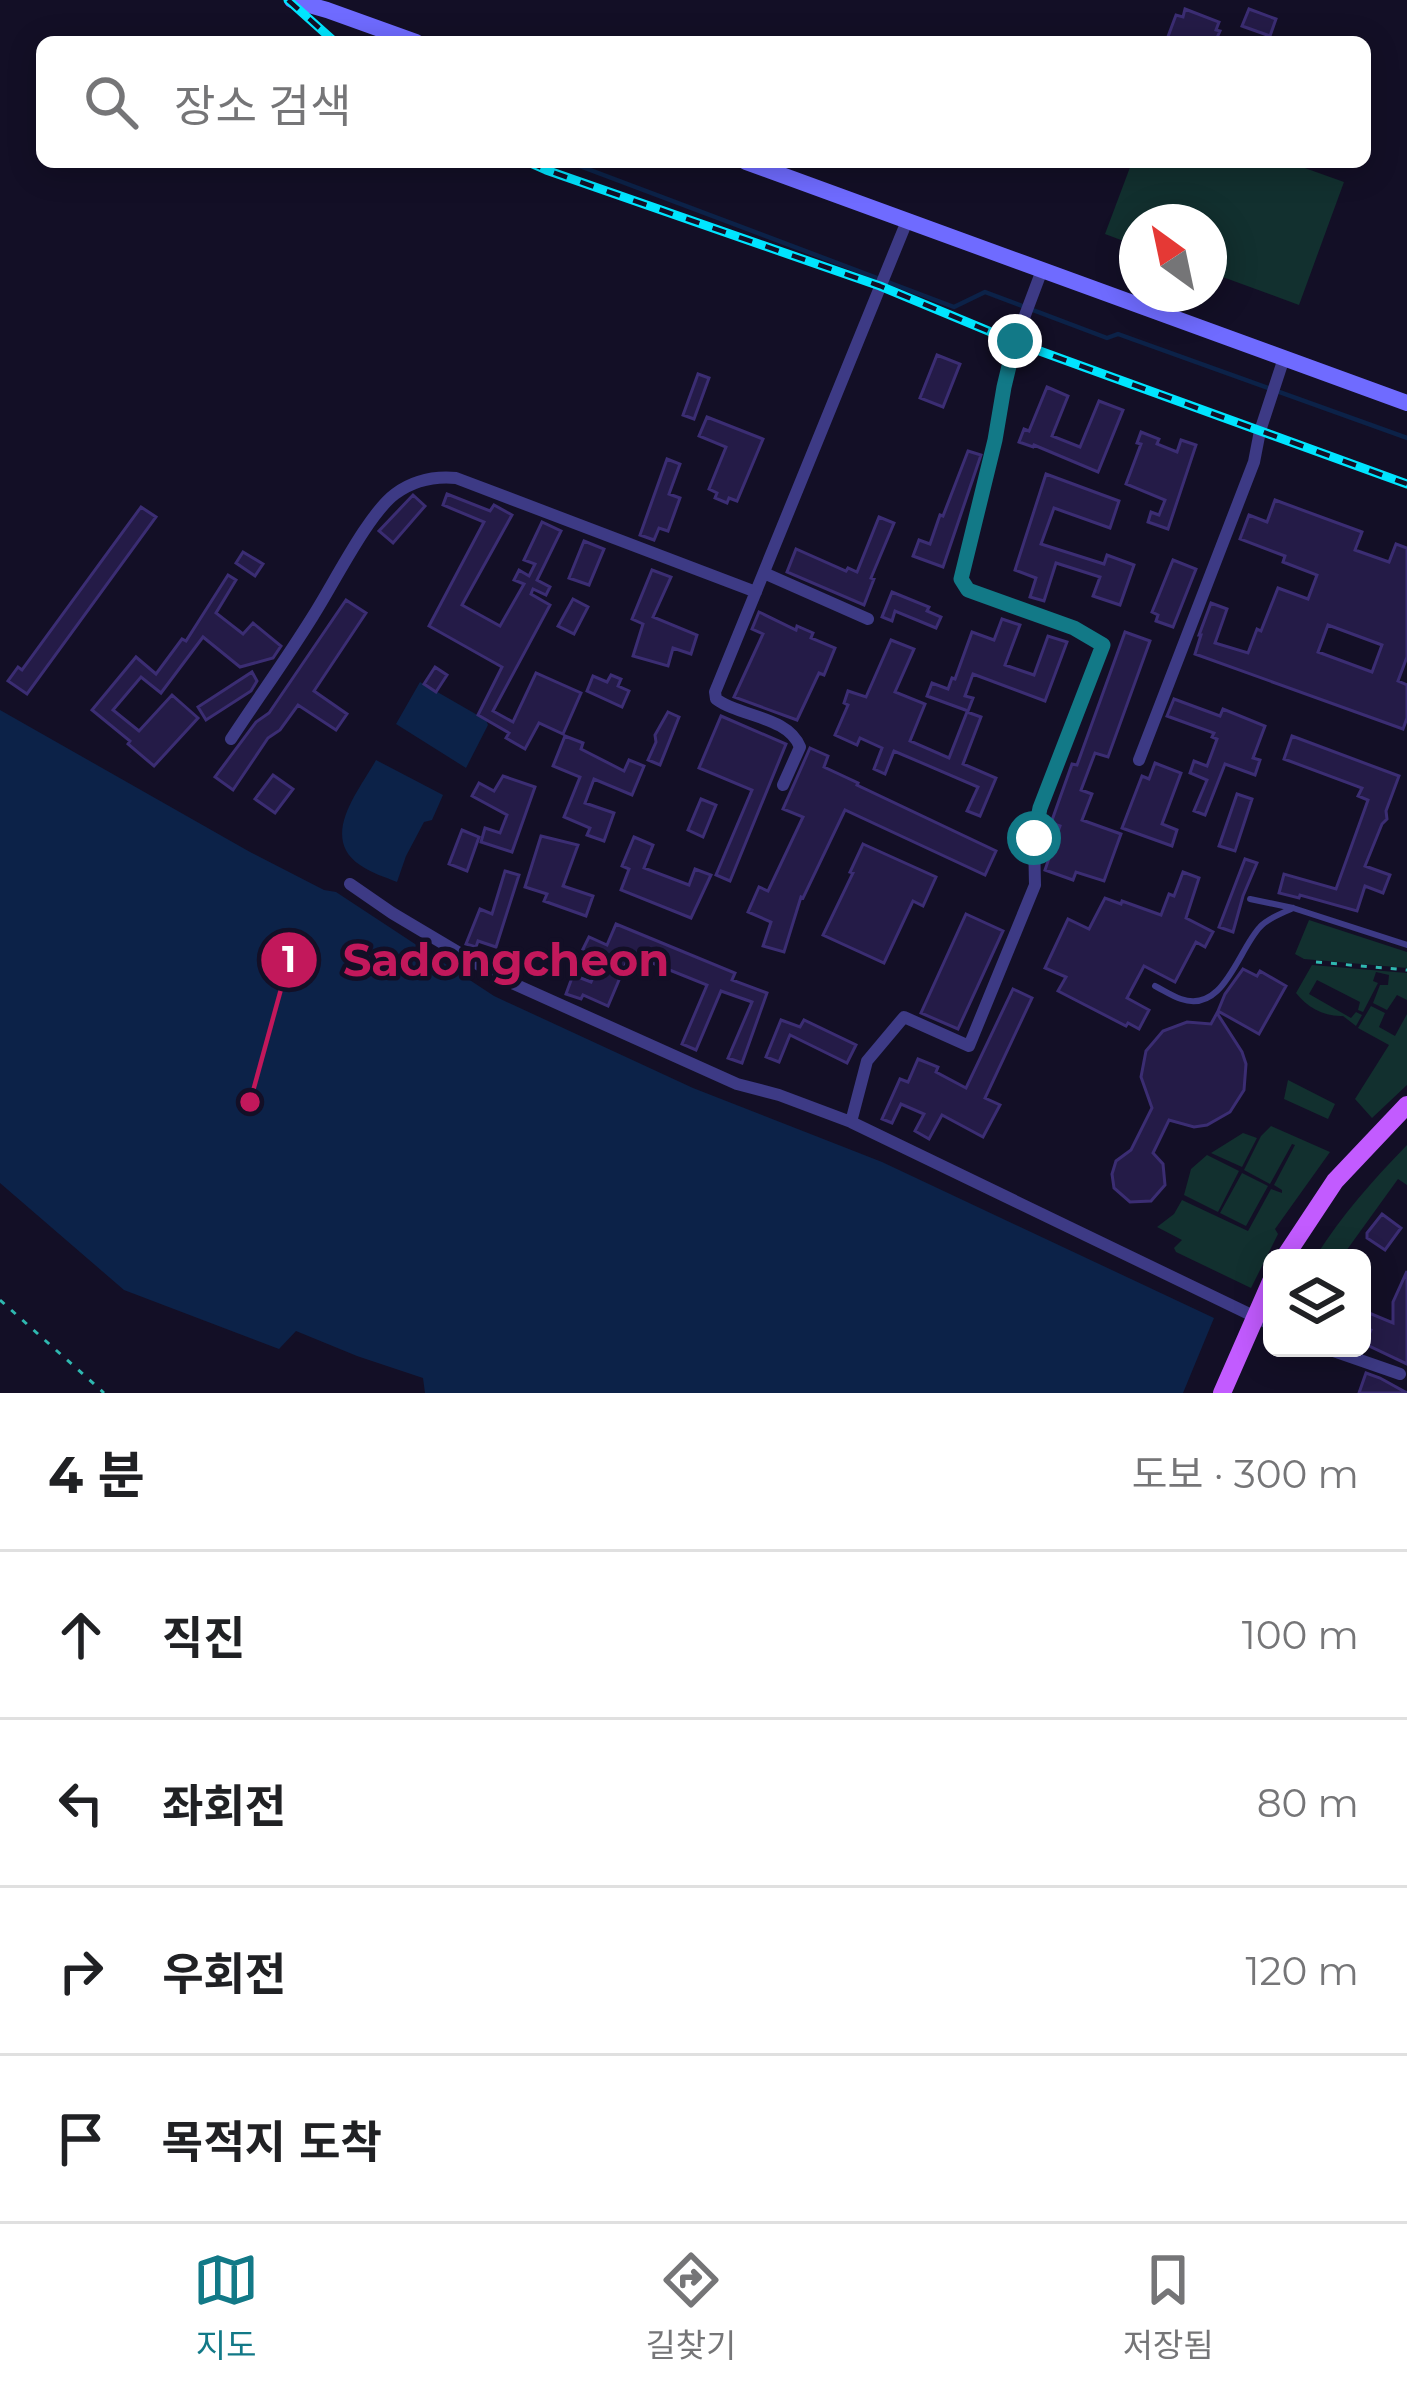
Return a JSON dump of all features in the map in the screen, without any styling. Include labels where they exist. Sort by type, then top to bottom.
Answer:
[{"type":"main road","points":[[292,0],[326,5],[401,36]]},
{"type":"main road","points":[[763,168],[1407,403]]},
{"type":"main road","points":[[1290,1249],[1335,1180],[1407,1105]]},
{"type":"main road","points":[[1222,1393],[1263,1323]]},
{"type":"street","points":[[783,785],[800,747],[796,736],[727,707],[715,692],[908,220]]},
{"type":"street","points":[[851,1122],[867,1061],[904,1017],[969,1046],[1035,885],[1034,838],[1040,808],[1103,645],[1074,628],[968,590],[961,579],[1015,341],[1042,270]]},
{"type":"street","points":[[1139,760],[1254,462],[1284,358]]},
{"type":"street","points":[[231,739],[377,512],[393,495],[436,476],[456,478],[756,592]]},
{"type":"street","points":[[764,573],[868,620]]},
{"type":"street","points":[[350,884],[503,979],[737,1084],[851,1122],[1263,1321]]},
{"type":"street","points":[[1351,1357],[1400,1374]]},
{"type":"lane","points":[[1250,899],[1294,908],[1407,945]]},
{"type":"lane","points":[[1155,986],[1182,1000],[1198,1002],[1211,996],[1262,924],[1294,908]]},
{"type":"path","points":[[1316,962],[1407,970]]},
{"type":"path","points":[[0,1300],[104,1393]]},
{"type":"green space","points":[[1130,168],[1305,168],[1344,182],[1299,305],[1227,279],[1227,204],[1119,204],[1119,239],[1105,234]]},
{"type":"green space","points":[[1309,920],[1407,952],[1407,968],[1304,959],[1295,954]]},
{"type":"green space","points":[[1312,965],[1407,973],[1407,1000],[1397,995],[1387,1010],[1373,1003],[1380,985],[1388,985],[1389,975],[1376,972],[1373,981],[1378,983],[1363,1012],[1358,1010],[1360,1002],[1317,980],[1309,994],[1351,1018],[1356,1012],[1362,1015],[1356,1026],[1343,1016],[1316,1010],[1296,993]]},
{"type":"green space","points":[[1371,1006],[1385,1013],[1379,1027],[1395,1036],[1407,1014],[1407,1085],[1372,1118],[1355,1099],[1389,1045],[1358,1028]]},
{"type":"green space","points":[[1288,1080],[1335,1104],[1328,1119],[1284,1099]]},
{"type":"green space","points":[[1271,1126],[1330,1152],[1275,1229],[1278,1234],[1270,1249],[1263,1249],[1263,1264],[1251,1288],[1176,1252],[1182,1240],[1157,1227],[1174,1214],[1182,1200],[1248,1231],[1271,1189],[1282,1193],[1274,1185],[1295,1145],[1270,1184],[1244,1170]]},
{"type":"green space","points":[[1243,1133],[1257,1138],[1242,1167],[1211,1153]]},
{"type":"green space","points":[[1407,1145],[1407,1185],[1398,1179],[1347,1249],[1321,1249],[1358,1198]]},
{"type":"green space","points":[[1207,1155],[1239,1171],[1218,1212],[1184,1195],[1191,1169]]},
{"type":"green space","points":[[1242,1173],[1268,1186],[1246,1226],[1220,1213]]},
{"type":"water","points":[[420,682],[486,720],[488,725],[466,768],[396,724]]},
{"type":"water","points":[[0,710],[250,852],[336,892],[494,996],[693,1088],[882,1162],[1214,1318],[1183,1393],[425,1393],[423,1378],[296,1331],[279,1349],[124,1290],[0,1183]]},
{"type":"water","points":[[376,760],[443,795],[406,856],[397,882],[360,865],[343,841],[346,814]]},
{"type":"building","points":[[1185,9],[1219,22],[1218,36],[1168,36],[1176,15],[1183,17]]},
{"type":"building","points":[[1249,9],[1276,19],[1270,36],[1242,26]]},
{"type":"building","points":[[937,355],[960,364],[943,407],[920,398]]},
{"type":"building","points":[[698,374],[709,378],[694,419],[683,415]]},
{"type":"building","points":[[1047,387],[1068,396],[1052,436],[1080,447],[1099,401],[1123,410],[1098,472],[1019,442],[1024,429],[1029,431]]},
{"type":"building","points":[[707,417],[763,439],[737,501],[715,498],[717,493],[709,489],[726,447],[699,436]]},
{"type":"building","points":[[1141,432],[1177,452],[1181,440],[1196,445],[1168,529],[1148,522],[1151,512],[1159,515],[1165,500],[1126,484]]},
{"type":"building","points":[[968,451],[981,455],[943,567],[913,556],[919,540],[930,544]]},
{"type":"building","points":[[667,459],[680,464],[669,494],[680,498],[668,531],[659,528],[654,540],[640,535]]},
{"type":"building","points":[[1046,474],[1119,501],[1110,528],[1054,508],[1041,544],[1104,564],[1107,555],[1134,565],[1120,605],[1093,596],[1100,577],[1056,563],[1044,601],[1030,597],[1036,578],[1015,570]]},
{"type":"building","points":[[447,494],[490,511],[494,505],[512,515],[462,605],[500,626],[524,584],[514,580],[519,570],[529,576],[535,564],[524,560],[542,522],[561,531],[537,580],[550,587],[546,595],[533,589],[531,594],[550,605],[493,711],[513,722],[536,673],[581,693],[563,734],[539,723],[525,749],[478,715],[502,667],[429,626],[484,522],[443,505]]},
{"type":"building","points":[[413,495],[425,506],[393,543],[379,531]]},
{"type":"building","points":[[1275,500],[1362,532],[1355,550],[1389,562],[1396,544],[1407,548],[1407,657],[1398,681],[1407,685],[1403,729],[1195,654],[1211,603],[1227,609],[1215,643],[1248,653],[1278,588],[1308,599],[1317,575],[1283,562],[1285,556],[1240,539],[1249,515],[1267,522]],"holes":[[[1328,625],[1382,645],[1372,672],[1318,652]]]},
{"type":"building","points":[[141,507],[156,517],[27,694],[8,681],[18,667],[22,670]]},
{"type":"building","points":[[879,517],[894,523],[864,605],[787,572],[796,549],[857,572]]},
{"type":"building","points":[[584,541],[604,549],[589,585],[569,578]]},
{"type":"building","points":[[243,552],[263,564],[255,576],[236,563]]},
{"type":"building","points":[[1173,560],[1196,569],[1173,627],[1156,621],[1158,615],[1152,612]]},
{"type":"building","points":[[652,570],[671,577],[653,617],[697,635],[691,654],[673,648],[668,666],[633,656],[643,624],[632,619]]},
{"type":"building","points":[[228,575],[236,580],[216,613],[243,634],[253,623],[281,646],[273,658],[240,667],[203,637],[161,693],[141,677],[113,710],[139,731],[172,695],[198,718],[154,766],[92,710],[136,657],[156,674],[182,639],[186,641]]},
{"type":"building","points":[[892,592],[929,607],[927,611],[941,617],[936,628],[895,611],[892,621],[882,617]]},
{"type":"building","points":[[573,599],[588,607],[574,634],[558,626]]},
{"type":"building","points":[[346,600],[366,613],[314,691],[347,714],[336,730],[298,705],[268,738],[233,790],[215,777],[256,722],[269,713]]},
{"type":"building","points":[[759,612],[813,633],[811,638],[835,648],[797,720],[734,697],[763,634],[752,629]]},
{"type":"building","points":[[1002,619],[1020,625],[1005,665],[1034,675],[1048,636],[1067,642],[1045,701],[973,674],[965,696],[973,698],[968,711],[927,696],[932,683],[948,689],[972,632],[994,640]]},
{"type":"building","points":[[1125,632],[1150,641],[1108,757],[1095,753],[1081,790],[1092,794],[1082,820],[1121,834],[1104,881],[1076,872],[1073,880],[1045,870],[1060,826],[1051,823]]},
{"type":"building","points":[[891,640],[914,649],[895,692],[925,704],[910,741],[949,758],[967,712],[981,717],[963,764],[996,778],[980,816],[967,811],[978,787],[894,751],[885,774],[874,769],[882,748],[860,738],[857,745],[835,735],[848,705],[844,703],[848,691],[866,697]]},
{"type":"building","points":[[435,667],[447,675],[436,692],[424,684]]},
{"type":"building","points":[[252,672],[257,681],[251,691],[206,720],[198,707]]},
{"type":"building","points":[[611,675],[621,679],[618,686],[629,691],[622,707],[587,691],[593,676],[607,682]]},
{"type":"building","points":[[1174,699],[1220,716],[1223,709],[1265,726],[1253,758],[1260,760],[1255,775],[1225,764],[1205,815],[1194,811],[1207,780],[1190,773],[1194,761],[1207,766],[1217,739],[1214,733],[1167,716]]},
{"type":"building","points":[[668,712],[679,717],[660,765],[648,760]]},
{"type":"building","points":[[721,716],[786,744],[730,881],[716,875],[752,790],[699,768]]},
{"type":"building","points":[[565,736],[624,771],[629,760],[644,766],[632,795],[594,779],[585,803],[614,813],[604,841],[587,835],[590,828],[564,817],[580,777],[553,766]]},
{"type":"building","points":[[1292,736],[1399,776],[1387,819],[1365,866],[1390,875],[1383,893],[1365,886],[1357,911],[1279,893],[1284,874],[1336,889],[1368,800],[1358,796],[1362,788],[1284,759]]},
{"type":"building","points":[[810,748],[828,756],[824,767],[996,851],[985,875],[845,810],[801,897],[784,952],[763,946],[771,922],[748,912],[759,887],[768,891],[803,817],[783,809]]},
{"type":"building","points":[[1155,763],[1181,773],[1162,824],[1177,830],[1172,846],[1122,828],[1142,776],[1149,779]]},
{"type":"building","points":[[273,775],[293,789],[275,813],[255,799]]},
{"type":"building","points":[[503,776],[535,787],[512,852],[481,842],[485,828],[500,833],[507,815],[472,796],[479,783],[494,791]]},
{"type":"building","points":[[1237,794],[1252,799],[1235,851],[1219,846]]},
{"type":"building","points":[[701,799],[716,805],[703,837],[688,830]]},
{"type":"building","points":[[462,830],[479,837],[467,871],[449,864]]},
{"type":"building","points":[[541,836],[578,845],[563,886],[593,896],[586,916],[544,901],[547,894],[525,887]]},
{"type":"building","points":[[634,837],[653,845],[644,868],[689,885],[695,869],[711,875],[691,918],[621,890],[629,869],[622,866]]},
{"type":"building","points":[[863,844],[936,877],[923,906],[913,901],[884,963],[823,935]]},
{"type":"building","points":[[1245,859],[1257,863],[1233,932],[1219,927]]},
{"type":"building","points":[[505,871],[519,875],[496,947],[478,941],[476,947],[466,944],[480,909],[492,914]]},
{"type":"building","points":[[1183,872],[1199,878],[1186,918],[1213,932],[1205,947],[1196,942],[1175,982],[1144,966],[1127,998],[1149,1010],[1139,1029],[1058,991],[1066,977],[1045,968],[1068,919],[1089,929],[1105,898],[1161,915]]},
{"type":"building","points":[[966,914],[1003,931],[958,1029],[921,1013]]},
{"type":"building","points":[[616,924],[735,973],[732,980],[767,993],[742,1063],[728,1058],[752,1002],[721,991],[696,1050],[682,1044],[707,985],[630,954],[608,1006],[583,995],[581,999],[566,994],[573,975],[591,982],[602,957],[583,949],[589,937],[607,945]]},
{"type":"building","points":[[1243,969],[1257,976],[1260,971],[1286,986],[1259,1034],[1218,1011]]},
{"type":"building","points":[[1013,989],[1032,998],[985,1098],[1000,1105],[983,1137],[942,1115],[929,1139],[915,1131],[924,1114],[901,1104],[892,1123],[882,1119],[900,1079],[908,1082],[918,1059],[966,1088]]},
{"type":"building","points":[[1217,1013],[1242,1052],[1244,1090],[1230,1112],[1207,1125],[1194,1127],[1169,1120],[1153,1153],[1163,1164],[1165,1185],[1151,1201],[1130,1202],[1114,1188],[1112,1174],[1116,1161],[1131,1150],[1152,1108],[1141,1077],[1146,1051],[1163,1031],[1187,1022],[1211,1024]]},
{"type":"building","points":[[781,1020],[800,1027],[804,1020],[856,1045],[847,1063],[790,1035],[779,1062],[766,1057]]},
{"type":"building","points":[[1382,1214],[1401,1228],[1385,1250],[1367,1238]]},
{"type":"building","points":[[1407,1271],[1407,1364],[1371,1347],[1371,1314],[1393,1323],[1393,1302]]},
{"type":"building","points":[[1366,1373],[1380,1378],[1407,1393],[1359,1393]]},
{"type":"waterway","points":[[585,168],[954,307],[985,292],[1107,338],[1118,334],[1407,438]]},
{"type":"railway","points":[[288,0],[328,36]]},
{"type":"railway","points":[[542,168],[880,286],[1015,342],[1407,484]]},
{"type":"place","name":"Sadongcheon","points":[[250,1102]]},
{"type":"route","points":[[1015,341],[961,579],[968,590],[1074,628],[1103,645],[1040,808],[1034,838]]}]
